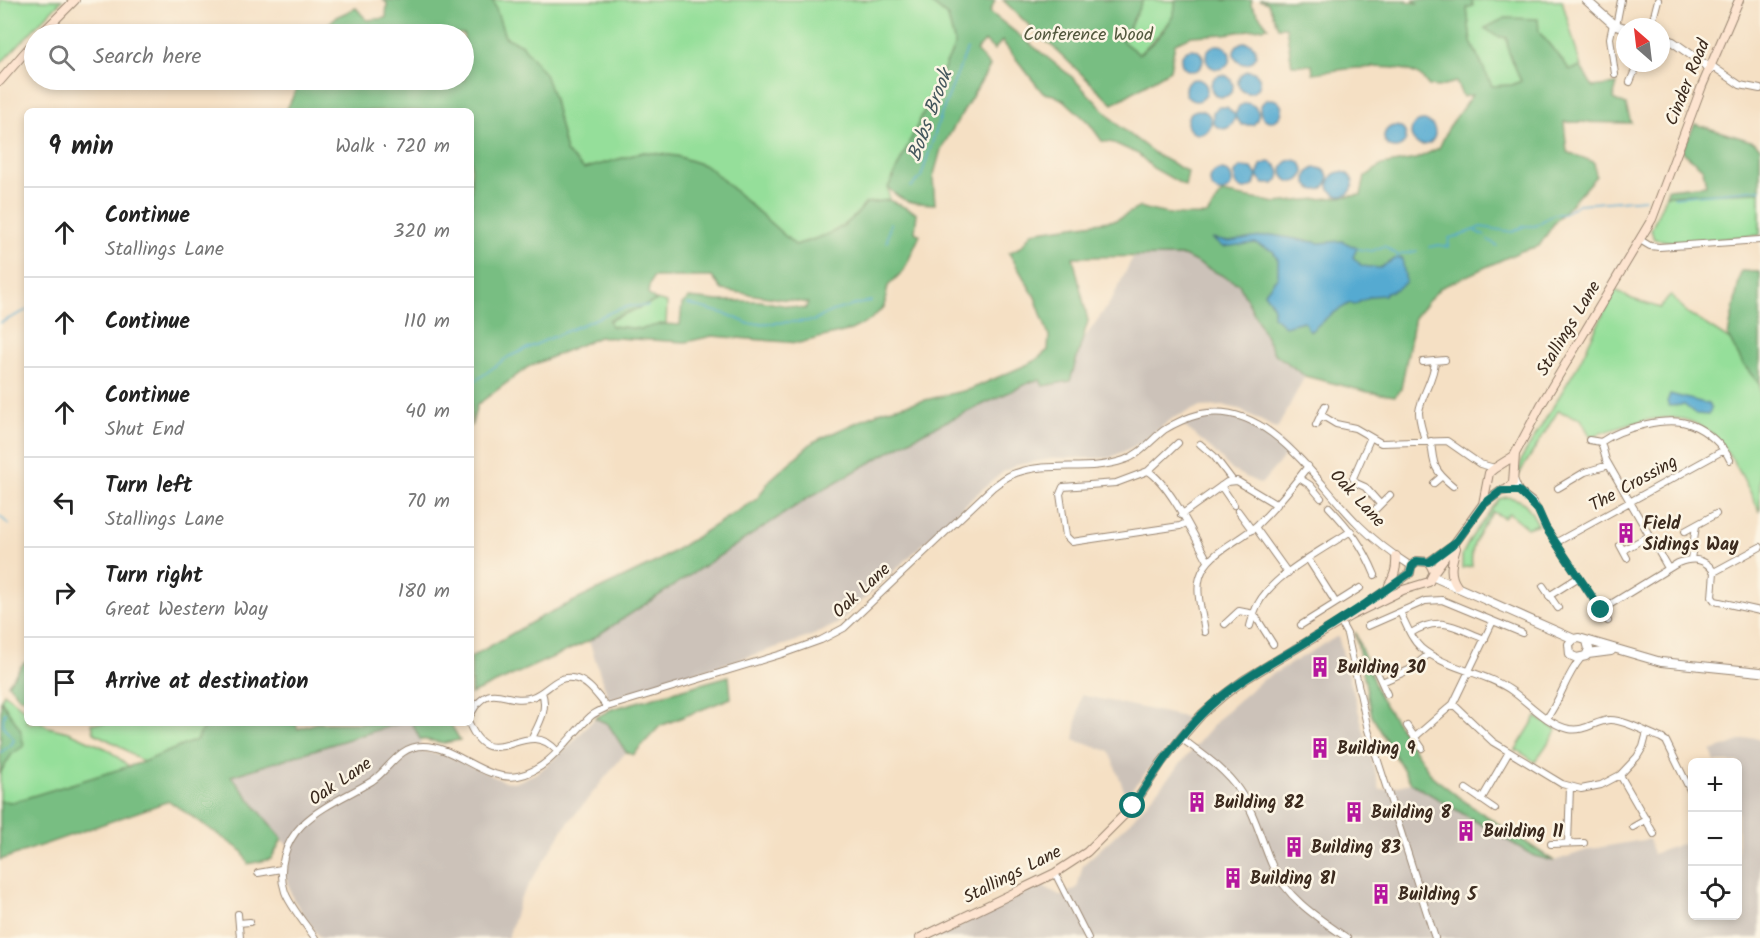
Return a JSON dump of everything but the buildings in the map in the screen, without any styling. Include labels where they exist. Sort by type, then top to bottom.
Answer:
[{"type":"main road","points":[[51,24],[75,0]]},
{"type":"main road","name":"Cinder Road","points":[[1652,219],[1702,86],[1739,0]]},
{"type":"main road","points":[[0,81],[24,53]]},
{"type":"main road","name":"Stallings Lane","points":[[1513,477],[1514,456],[1541,405],[1652,219]]},
{"type":"main road","points":[[1484,504],[1489,480],[1497,467],[1514,456]]},
{"type":"main road","points":[[1350,616],[1403,590],[1429,582],[1484,504],[1513,483],[1513,477],[1507,468],[1497,467]]},
{"type":"main road","points":[[1489,480],[1496,490],[1504,490]]},
{"type":"main road","points":[[1350,616],[1411,570],[1417,561],[1429,562],[1457,541]]},
{"type":"main road","points":[[1457,541],[1451,572],[1452,580],[1457,586]]},
{"type":"main road","points":[[1385,590],[1395,577],[1396,556]]},
{"type":"main road","points":[[1429,562],[1434,574]]},
{"type":"main road","points":[[1411,570],[1415,582],[1422,584]]},
{"type":"main road","name":"Stallings Lane","points":[[920,938],[1055,873],[1087,852],[1133,806],[1161,763],[1202,714],[1230,690],[1350,616]]},
{"type":"street","points":[[1586,0],[1615,25]]},
{"type":"street","points":[[1615,74],[1610,38],[1621,0]]},
{"type":"street","points":[[1653,18],[1658,0]]},
{"type":"street","points":[[1670,41],[1740,85],[1760,89]]},
{"type":"street","points":[[1630,82],[1634,72]]},
{"type":"street","points":[[1640,240],[1650,246],[1659,247],[1760,240]]},
{"type":"street","points":[[1423,362],[1445,360]]},
{"type":"street","points":[[1435,361],[1435,372],[1419,410],[1420,423],[1428,441],[1432,462],[1441,477],[1453,486]]},
{"type":"street","points":[[1316,425],[1325,406]]},
{"type":"street","name":"Oak Lane","points":[[281,869],[286,848],[302,825],[327,807],[378,777],[390,762],[417,747],[426,746],[448,752],[487,771],[504,776],[519,776],[529,772],[557,752],[592,716],[607,707],[782,654],[821,640],[844,628],[993,487],[1014,473],[1039,468],[1099,465],[1126,460],[1164,431],[1182,420],[1201,414],[1218,412],[1246,418],[1268,431],[1308,466],[1357,523],[1411,570]]},
{"type":"street","points":[[1321,415],[1336,424],[1355,428],[1370,439],[1389,444],[1447,441],[1480,464],[1497,467]]},
{"type":"street","points":[[1589,440],[1601,442],[1618,432],[1659,422],[1677,422],[1692,425],[1718,443],[1730,459]]},
{"type":"street","points":[[1370,439],[1353,478],[1380,504]]},
{"type":"street","points":[[1601,442],[1601,448],[1609,465],[1668,568]]},
{"type":"street","points":[[1178,443],[1148,471],[1116,483],[1063,487],[1060,494],[1066,537],[1072,542],[1186,524]]},
{"type":"street","points":[[1200,444],[1214,456],[1233,482]]},
{"type":"street","name":"The Crossing","points":[[1557,542],[1724,450]]},
{"type":"street","points":[[1480,464],[1489,480]]},
{"type":"street","points":[[1558,488],[1586,472],[1609,465]]},
{"type":"street","points":[[1205,632],[1198,586],[1200,576],[1208,561],[1253,529],[1277,505],[1308,466]]},
{"type":"street","points":[[1148,471],[1157,476],[1208,561]]},
{"type":"street","points":[[1564,475],[1568,482]]},
{"type":"street","points":[[1434,483],[1441,477]]},
{"type":"street","points":[[1513,477],[1519,491],[1533,502],[1546,528],[1608,621]]},
{"type":"street","points":[[1299,478],[1310,485],[1321,498]]},
{"type":"street","points":[[1181,515],[1227,482],[1238,481],[1277,505]]},
{"type":"street","points":[[1221,486],[1288,573]]},
{"type":"street","points":[[1504,490],[1519,491]]},
{"type":"street","points":[[1375,510],[1390,495]]},
{"type":"street","points":[[1329,507],[1351,531],[1365,552],[1375,575]]},
{"type":"street","points":[[1685,531],[1716,514]]},
{"type":"street","points":[[1691,559],[1696,526]]},
{"type":"street","points":[[1250,626],[1257,605],[1266,591],[1288,573],[1351,531]]},
{"type":"street","points":[[1627,558],[1621,548],[1649,536]]},
{"type":"street","points":[[1714,572],[1760,547]]},
{"type":"street","points":[[1308,559],[1336,603]]},
{"type":"street","points":[[1601,610],[1668,568],[1691,559],[1707,562],[1714,572],[1712,597],[1715,601],[1760,611]]},
{"type":"street","points":[[1434,574],[1574,639],[1579,638],[1661,662],[1760,672]]},
{"type":"street","points":[[1549,596],[1579,577]]},
{"type":"street","points":[[1543,586],[1558,608]]},
{"type":"street","points":[[1301,625],[1360,588]]},
{"type":"street","points":[[1368,626],[1425,601],[1442,600],[1522,633]]},
{"type":"street","points":[[1225,624],[1239,611],[1254,614],[1272,644]]},
{"type":"street","points":[[1400,612],[1419,646],[1429,654],[1511,690],[1547,718],[1572,730],[1592,727],[1607,720],[1617,721],[1666,741],[1688,787]]},
{"type":"street","points":[[1340,621],[1347,634],[1368,730],[1435,938]]},
{"type":"street","points":[[1414,737],[1453,704],[1494,621]]},
{"type":"street","points":[[1411,633],[1422,626],[1443,623],[1485,639]]},
{"type":"street","points":[[1557,633],[1569,651],[1584,656],[1615,650]]},
{"type":"street","points":[[1569,673],[1569,651],[1574,639]]},
{"type":"street","points":[[1547,718],[1555,707],[1569,673],[1589,649],[1587,641]]},
{"type":"street","points":[[1382,682],[1409,670],[1429,654]]},
{"type":"street","points":[[1376,670],[1387,694]]},
{"type":"street","points":[[474,708],[484,697],[492,695],[499,694],[524,699],[532,697],[561,679],[569,677],[585,682],[607,707]]},
{"type":"street","points":[[532,738],[545,710],[542,692]]},
{"type":"street","points":[[1453,704],[1493,742],[1570,787],[1581,789],[1601,785],[1620,775],[1643,747],[1647,732]]},
{"type":"street","points":[[471,726],[479,740],[497,748],[532,738],[550,743],[557,752]]},
{"type":"street","points":[[1407,726],[1422,748]]},
{"type":"street","points":[[1181,738],[1224,771],[1241,792],[1250,808],[1271,864],[1288,890],[1311,914],[1347,938]]},
{"type":"street","points":[[1481,800],[1509,752]]},
{"type":"street","points":[[1620,775],[1654,834]]},
{"type":"street","points":[[1568,843],[1570,787]]},
{"type":"street","points":[[1466,789],[1496,809]]},
{"type":"street","points":[[1633,827],[1647,819]]},
{"type":"street","points":[[1551,844],[1584,843]]},
{"type":"street","points":[[258,873],[281,869],[285,894],[315,938]]},
{"type":"street","points":[[1055,873],[1088,938]]},
{"type":"street","points":[[238,914],[240,938]]},
{"type":"street","points":[[239,923],[250,922]]},
{"type":"shaded area","points":[[1184,256],[1239,284],[1274,353],[1305,376],[1277,429],[1239,409],[1225,406],[1199,407],[1173,418],[1142,442],[1110,458],[1055,458],[1017,465],[1003,472],[978,493],[837,624],[809,637],[609,700],[589,641],[808,498],[924,432],[1033,381],[1069,381],[1083,340],[1111,301],[1133,257]]},
{"type":"shaded area","points":[[1218,412],[1246,418],[1290,450],[1261,484],[1233,471],[1212,449],[1179,422]]},
{"type":"shaded area","points":[[1338,636],[1380,790],[1411,783],[1534,856],[1554,861],[1591,849],[1649,839],[1653,854],[1688,841],[1688,920],[1742,920],[1742,758],[1714,758],[1711,751],[1752,737],[1760,740],[1760,938],[935,938],[1041,885],[1061,896],[1077,888],[1083,865],[1131,821],[1224,713],[1261,681]]},
{"type":"shaded area","points":[[1081,695],[1194,719],[1126,795],[1109,751],[1074,740]]},
{"type":"shaded area","points":[[595,718],[608,724],[626,752],[564,828],[520,899],[508,938],[320,938],[293,899],[285,874],[291,850],[231,776],[390,726],[414,726],[420,739],[421,751],[447,755],[503,781],[517,782],[539,772],[570,745]]},
{"type":"green space","points":[[0,0],[62,0],[39,24],[24,24],[24,39],[0,64]]},
{"type":"green space","points":[[383,0],[493,0],[505,37],[522,45],[545,74],[553,96],[566,152],[584,169],[644,152],[676,156],[707,166],[795,245],[835,231],[851,220],[866,203],[889,200],[917,213],[915,232],[920,235],[904,270],[888,286],[884,307],[869,321],[851,330],[799,343],[712,336],[686,342],[599,337],[528,367],[477,405],[474,416],[474,108],[287,108],[296,90],[474,90],[474,24],[329,24],[336,17],[356,8],[367,20],[386,18],[387,3]],"holes":[[[653,277],[712,277],[722,290],[808,303],[805,309],[760,301],[689,298],[682,304],[680,325],[661,324],[642,329],[611,326],[609,320],[656,301],[648,294]]]},
{"type":"green space","points":[[493,0],[927,0],[948,17],[955,45],[888,188],[889,200],[866,203],[851,220],[835,231],[795,245],[707,166],[676,156],[644,152],[584,169],[566,153],[553,96],[522,45],[505,37]]},
{"type":"green space","points":[[927,0],[995,0],[990,12],[1072,77],[1120,127],[1157,155],[1188,172],[1185,186],[1153,168],[1138,154],[1114,143],[1102,141],[1089,123],[1065,101],[1054,95],[1043,93],[1002,41],[994,50],[985,41],[976,51],[990,66],[941,149],[933,178],[935,204],[915,203],[899,197],[888,188],[955,45],[948,17]]},
{"type":"green space","name":"Conference Wood","points":[[1003,0],[1143,0],[1122,41],[1139,54],[1158,37],[1169,23],[1175,8],[1175,0],[1252,0],[1251,5],[1268,27],[1225,34],[1192,36],[1175,43],[1170,70],[1113,104]]},
{"type":"green space","points":[[1143,0],[1176,1],[1174,16],[1139,54],[1122,41]]},
{"type":"green space","points":[[1259,0],[1408,0],[1406,1],[1417,3],[1414,0],[1472,0],[1473,6],[1467,8],[1471,42],[1492,86],[1512,85],[1521,81],[1508,50],[1507,38],[1496,36],[1485,28],[1505,18],[1538,19],[1539,32],[1570,70],[1581,67],[1593,87],[1617,84],[1613,99],[1626,105],[1631,123],[1564,122],[1567,152],[1594,162],[1596,176],[1555,222],[1539,246],[1521,251],[1440,288],[1415,316],[1401,389],[1395,396],[1368,392],[1305,376],[1274,353],[1239,284],[1184,256],[1073,257],[1088,321],[1070,381],[1043,386],[1040,380],[1033,381],[924,432],[808,498],[589,641],[474,693],[474,655],[541,617],[658,561],[757,499],[770,480],[813,442],[884,410],[971,389],[1033,362],[1048,350],[1049,336],[1035,297],[1009,253],[1022,246],[1032,232],[1116,220],[1140,207],[1173,214],[1207,215],[1222,193],[1276,203],[1361,195],[1365,177],[1382,165],[1416,159],[1439,148],[1449,127],[1472,95],[1463,97],[1456,82],[1438,87],[1429,86],[1420,76],[1398,68],[1368,67],[1313,73],[1312,65],[1292,65],[1286,27],[1278,27],[1268,3]]},
{"type":"green space","points":[[1466,0],[1562,0],[1581,67],[1570,70],[1539,32],[1496,36],[1507,38],[1508,50],[1521,81],[1512,85],[1491,86],[1471,42]]},
{"type":"green space","points":[[1695,124],[1754,142],[1760,147],[1760,192],[1666,195],[1668,189],[1706,185],[1703,169],[1682,151]]},
{"type":"green space","points":[[1760,191],[1760,235],[1682,243],[1654,239],[1651,230],[1666,195]]},
{"type":"green space","points":[[1741,271],[1760,272],[1760,385],[1743,364],[1728,336]]},
{"type":"green space","points":[[1615,290],[1632,299],[1660,308],[1671,295],[1686,312],[1730,340],[1743,364],[1760,385],[1760,512],[1725,449],[1699,426],[1683,419],[1646,420],[1590,436],[1581,419],[1558,411],[1518,476],[1522,458],[1577,367]]},
{"type":"green space","points":[[656,300],[667,303],[666,324],[642,329],[611,326],[608,321]]},
{"type":"green space","points":[[1507,497],[1523,502],[1538,524],[1527,528],[1509,513],[1504,518],[1493,512],[1474,544],[1472,566],[1462,568],[1462,555],[1471,538],[1499,499]]},
{"type":"green space","points":[[1355,632],[1379,696],[1432,776],[1468,804],[1554,861],[1534,856],[1411,783],[1372,716]]},
{"type":"green space","points":[[23,664],[24,697],[20,698],[8,684]]},
{"type":"green space","points":[[729,676],[731,698],[660,726],[633,755],[626,752],[608,724],[595,718],[612,709]]},
{"type":"green space","points":[[4,693],[24,710],[24,726],[46,726],[69,732],[107,749],[130,767],[13,802],[0,801],[0,773],[12,754],[20,729],[1,700]]},
{"type":"green space","points":[[1,700],[20,729],[24,746],[12,754],[0,773]]},
{"type":"green space","points":[[1536,717],[1557,730],[1535,762],[1519,751],[1515,751]]},
{"type":"green space","points":[[93,726],[204,726],[197,740],[143,762],[118,745],[94,733]]},
{"type":"green space","points":[[205,726],[296,726],[298,729],[307,726],[390,726],[231,776],[282,839],[271,859],[248,864],[242,851],[169,801],[0,860],[0,801],[13,802],[143,762],[196,740]]},
{"type":"green space","points":[[414,726],[452,726],[460,740],[444,743],[420,739]]},
{"type":"water","points":[[1241,42],[1249,42],[1256,49],[1256,57],[1249,64],[1241,64],[1234,57],[1234,49]]},
{"type":"water","points":[[1218,45],[1226,49],[1230,57],[1226,65],[1218,69],[1210,65],[1206,57],[1210,49]]},
{"type":"water","points":[[1188,49],[1196,49],[1203,56],[1203,64],[1196,71],[1188,71],[1181,64],[1181,56]]},
{"type":"water","points":[[1245,71],[1253,71],[1260,78],[1260,86],[1253,93],[1245,93],[1238,86],[1238,78]]},
{"type":"water","points":[[1218,75],[1226,75],[1233,82],[1233,90],[1226,97],[1218,97],[1211,90],[1211,82]]},
{"type":"water","points":[[1192,79],[1200,79],[1207,86],[1207,94],[1200,101],[1192,101],[1185,94],[1185,86]]},
{"type":"water","points":[[1267,99],[1275,99],[1282,106],[1282,114],[1275,121],[1267,121],[1260,114],[1260,106]]},
{"type":"water","points":[[1246,103],[1254,106],[1258,111],[1258,118],[1253,125],[1242,125],[1235,117],[1230,127],[1227,128],[1220,128],[1213,123],[1213,112],[1219,107],[1227,107],[1235,115],[1239,106]]},
{"type":"water","points":[[1199,110],[1207,114],[1211,122],[1207,130],[1199,134],[1191,130],[1187,122],[1191,114]]},
{"type":"water","points":[[1423,121],[1431,125],[1435,133],[1431,141],[1423,145],[1415,141],[1411,133],[1415,125]]},
{"type":"water","points":[[1391,126],[1399,126],[1406,133],[1406,141],[1399,148],[1391,148],[1384,141],[1384,133]]},
{"type":"water","points":[[1289,160],[1297,160],[1304,167],[1304,175],[1297,182],[1289,182],[1282,175],[1282,167]]},
{"type":"water","points":[[1268,162],[1278,168],[1280,174],[1274,184],[1264,184],[1257,176],[1261,165]]},
{"type":"water","points":[[1241,167],[1252,168],[1257,176],[1254,185],[1246,189],[1235,183],[1235,172]]},
{"type":"water","points":[[1313,168],[1321,168],[1328,175],[1328,183],[1321,190],[1313,190],[1306,183],[1306,175]]},
{"type":"water","points":[[1217,170],[1225,170],[1232,177],[1232,185],[1225,192],[1217,192],[1210,185],[1210,177]]},
{"type":"water","points":[[1341,172],[1349,176],[1353,184],[1349,192],[1341,196],[1333,192],[1329,184],[1333,176]]},
{"type":"water","points":[[1272,235],[1320,243],[1342,241],[1357,248],[1353,257],[1362,266],[1380,268],[1394,259],[1402,258],[1406,282],[1384,295],[1371,296],[1354,305],[1350,303],[1330,315],[1311,331],[1304,321],[1285,326],[1273,316],[1273,305],[1264,293],[1278,276],[1278,260],[1273,251],[1255,243],[1223,247],[1211,239],[1229,242]]},
{"type":"water","points":[[1670,394],[1708,404],[1711,409],[1708,415],[1696,414],[1684,405],[1669,406],[1667,402]]},
{"type":"waterway","name":"Bobs Brook","points":[[911,187],[921,177],[941,115],[967,49]]},
{"type":"waterway","points":[[1674,197],[1760,189]]},
{"type":"waterway","points":[[1429,247],[1439,245],[1448,247],[1449,238],[1481,227],[1513,232],[1524,226],[1535,226],[1554,214],[1564,214],[1578,204],[1645,199]]},
{"type":"waterway","name":"Bobs Brook","points":[[887,242],[890,223]]},
{"type":"waterway","points":[[1475,231],[1485,236]]},
{"type":"waterway","points":[[1487,239],[1497,246]]},
{"type":"waterway","points":[[1357,249],[1372,251],[1384,246],[1398,255]]},
{"type":"waterway","points":[[1396,258],[1402,254],[1417,251]]},
{"type":"waterway","points":[[688,304],[729,315],[749,324],[813,321],[832,311],[871,301]]},
{"type":"waterway","points":[[474,382],[508,357],[546,340],[616,310],[630,306],[648,306]]},
{"type":"waterway","points":[[0,323],[24,311]]},
{"type":"waterway","points":[[0,516],[9,525]]},
{"type":"waterway","points":[[0,753],[14,740],[3,725],[5,712]]},
{"type":"place","name":"Field Sidings Way","points":[[1626,533]]},
{"type":"place","name":"Building 30","points":[[1320,667]]},
{"type":"place","name":"Building 9","points":[[1320,748]]},
{"type":"place","name":"Building 82","points":[[1197,802]]},
{"type":"place","name":"Building 8","points":[[1354,812]]},
{"type":"place","name":"Building 11","points":[[1466,831]]},
{"type":"place","name":"Building 83","points":[[1294,847]]},
{"type":"place","name":"Building 81","points":[[1233,878]]},
{"type":"place","name":"Building 5","points":[[1381,894]]},
{"type":"route","points":[[1133,806],[1161,763],[1202,714],[1221,697],[1244,680],[1350,616],[1410,573],[1410,569],[1417,561],[1429,562],[1457,541],[1484,504],[1501,491],[1519,491],[1533,502],[1546,528],[1601,610]]}]
